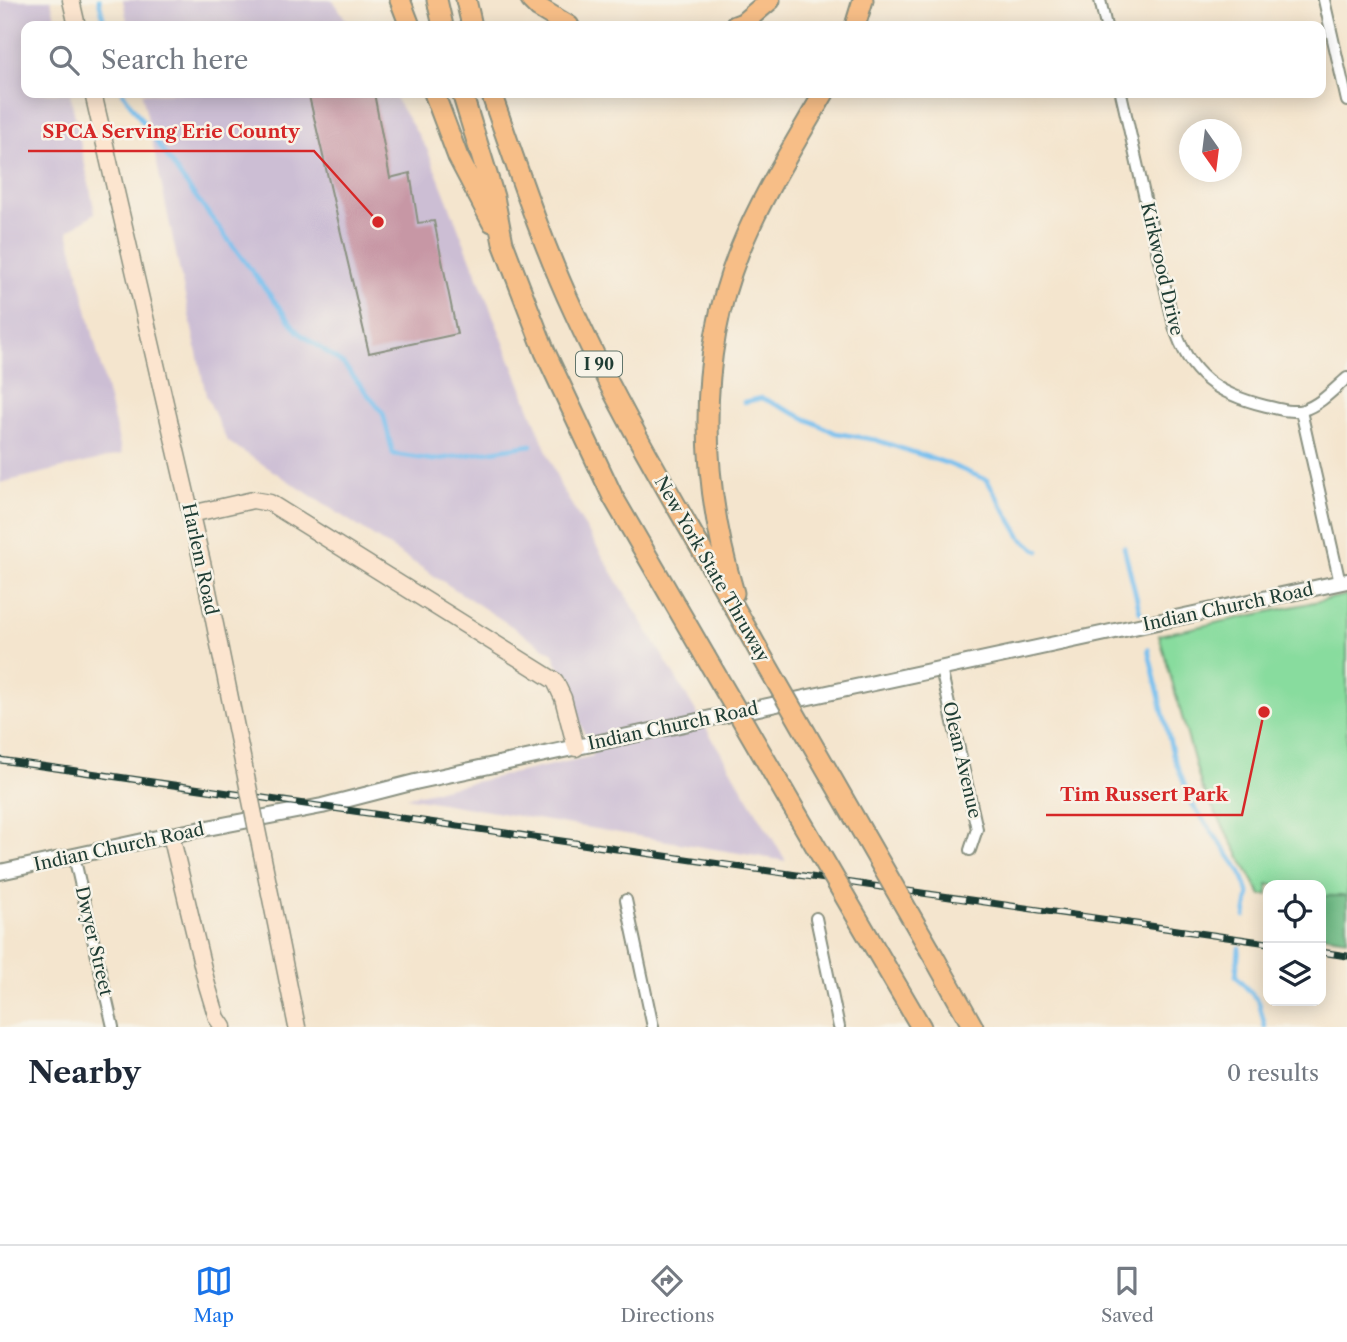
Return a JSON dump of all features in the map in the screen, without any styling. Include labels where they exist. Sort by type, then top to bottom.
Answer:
[{"type":"highway","points":[[400,0],[408,21]]},
{"type":"highway","points":[[437,0],[442,21]]},
{"type":"highway","points":[[466,0],[471,21]]},
{"type":"highway","points":[[531,0],[561,21]]},
{"type":"highway","points":[[745,21],[770,0]]},
{"type":"highway","points":[[857,21],[863,0]]},
{"type":"highway","points":[[436,98],[458,157],[503,243]]},
{"type":"highway","name":"I 90","points":[[464,98],[494,197],[503,243],[545,352],[613,498],[921,1027]]},
{"type":"highway","name":"New York State Thruway","points":[[493,98],[536,222],[574,312],[646,453],[973,1027]]},
{"type":"highway","points":[[741,619],[728,572],[713,491],[707,430],[708,386],[724,296],[738,253],[758,208],[821,98]]},
{"type":"main road","points":[[71,0],[76,21]]},
{"type":"main road","name":"Harlem Road","points":[[94,98],[191,514],[297,1027]]},
{"type":"main road","points":[[191,514],[253,500],[270,503],[555,681],[563,698],[576,748]]},
{"type":"main road","points":[[171,835],[207,985],[217,1018],[223,1027]]},
{"type":"street","points":[[1100,0],[1105,21]]},
{"type":"street","points":[[1324,0],[1347,101]]},
{"type":"street","name":"Kirkwood Drive","points":[[1122,98],[1174,326],[1188,360],[1199,374],[1235,397],[1287,411],[1301,411]]},
{"type":"street","points":[[1343,582],[1301,411],[1326,397],[1347,378]]},
{"type":"street","name":"Indian Church Road","points":[[0,872],[322,806],[415,782],[1343,582]]},
{"type":"street","name":"Olean Avenue","points":[[941,669],[977,829],[970,850]]},
{"type":"street","name":"Dwyer Street","points":[[74,856],[113,1027]]},
{"type":"street","points":[[626,900],[653,1027]]},
{"type":"street","points":[[816,918],[839,1027]]},
{"type":"shaded area","points":[[0,0],[51,0],[56,21],[21,21],[21,98],[71,98],[95,213],[68,231],[122,454],[0,483]]},
{"type":"shaded area","points":[[123,0],[333,0],[347,21],[127,21]]},
{"type":"shaded area","points":[[143,98],[395,98],[427,149],[561,487],[786,861],[406,797],[593,756],[553,653],[227,441],[206,395]]},
{"type":"green space","points":[[1347,595],[1347,896],[1326,896],[1326,880],[1263,880],[1261,895],[1202,788],[1159,635]]},
{"type":"green space","points":[[1326,896],[1347,896],[1347,939],[1326,936]]},
{"type":"building","points":[[309,98],[375,98],[390,178],[410,173],[418,223],[434,221],[457,334],[369,353]]},
{"type":"waterway","points":[[99,0],[104,21]]},
{"type":"waterway","points":[[126,98],[180,176],[298,332],[343,364],[383,413],[393,454],[433,460],[531,445]]},
{"type":"waterway","points":[[744,402],[762,398],[836,433],[876,440],[987,480],[1022,539],[1039,551]]},
{"type":"waterway","points":[[1124,547],[1140,612]]},
{"type":"waterway","points":[[1148,649],[1173,755],[1192,804],[1241,872],[1249,894],[1245,916]]},
{"type":"waterway","points":[[1239,948],[1236,976],[1259,1002],[1265,1027]]},
{"type":"railway","points":[[0,760],[1263,942]]},
{"type":"railway","points":[[1326,953],[1347,956]]},
{"type":"place","name":"SPCA Serving Erie County","points":[[378,222]]},
{"type":"place","name":"Tim Russert Park","points":[[1264,712]]}]
